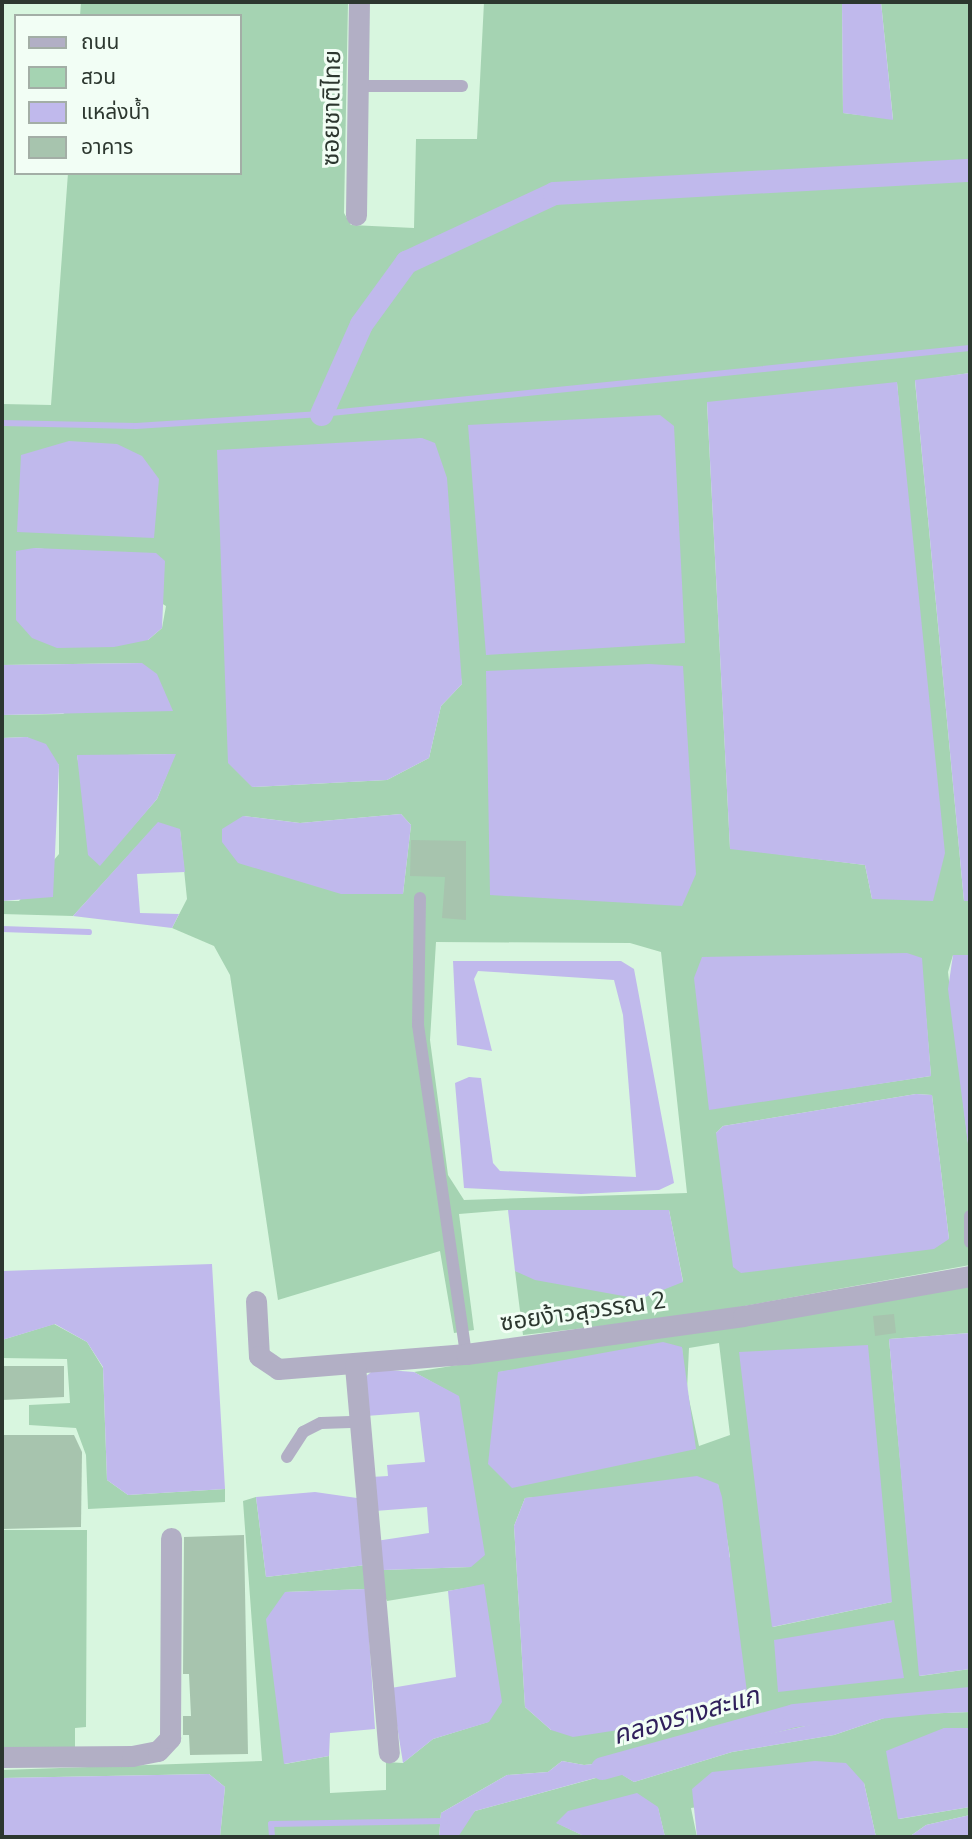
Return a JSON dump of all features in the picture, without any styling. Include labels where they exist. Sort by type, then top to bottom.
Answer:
[{"type":"street","name":"ซอยชาติไทย","points":[[356,215],[359,2]]},
{"type":"street","name":"ซอยง้าวสุวรรณ 2","points":[[256,1301],[259,1356],[267,1367],[355,1366],[466,1354],[743,1316],[970,1276]]},
{"type":"street","points":[[355,1366],[389,1752]]},
{"type":"street","points":[[2,1757],[132,1756],[158,1751],[170,1738],[171,1538]]},
{"type":"lane","points":[[358,86],[462,86]]},
{"type":"lane","points":[[420,898],[418,1025],[466,1354]]},
{"type":"lane","points":[[970,1216],[970,1242]]},
{"type":"lane","points":[[287,1457],[303,1432],[321,1423],[358,1422]]},
{"type":"green space","points":[[81,2],[348,2],[344,213],[351,225],[414,228],[416,139],[477,139],[484,2],[842,2],[843,113],[893,119],[881,2],[970,2],[970,373],[915,381],[964,901],[970,901],[970,955],[953,955],[948,972],[970,1160],[970,1265],[689,1316],[523,1335],[515,1271],[640,1299],[683,1281],[669,1210],[508,1210],[459,1214],[474,1330],[454,1333],[440,1251],[278,1300],[230,975],[214,946],[172,928],[187,899],[180,830],[158,823],[73,916],[2,914],[2,901],[19,901],[59,854],[59,765],[27,737],[2,738],[2,715],[63,714],[142,663],[2,665],[2,404],[51,405],[68,175],[242,175],[242,14],[80,14]],"holes":[[[897,383],[908,506],[872,899],[865,865],[730,848],[707,403]],[[422,438],[462,684],[441,706],[429,758],[387,780],[252,787],[412,440]],[[34,548],[76,552],[166,606],[162,628],[148,640]],[[175,754],[157,799],[99,865],[77,756]],[[401,814],[411,825],[403,894],[243,816],[300,823]],[[436,942],[630,943],[661,952],[687,1193],[464,1200],[448,1175],[430,1040]],[[921,958],[931,1076],[709,1109]],[[916,1094],[932,1095],[949,1239],[716,1133],[723,1126]]]},
{"type":"green space","points":[[970,1284],[970,1333],[889,1339],[920,1676],[970,1669],[970,1691],[660,1757],[584,1765],[562,1761],[548,1772],[507,1775],[441,1813],[439,1837],[220,1837],[225,1787],[209,1774],[2,1778],[2,1770],[262,1761],[243,1501],[256,1497],[266,1577],[366,1565],[366,1589],[285,1592],[285,1764],[329,1756],[330,1793],[386,1790],[386,1762],[403,1763],[433,1739],[488,1722],[484,1585],[387,1601],[379,1583],[383,1570],[471,1567],[459,1397],[414,1372]],"holes":[[[719,1343],[730,1435],[699,1446],[687,1390],[689,1348]],[[682,1347],[683,1367],[499,1372]],[[718,1484],[730,1557],[551,1730],[525,1707],[514,1526],[525,1498]],[[768,1584],[892,1602],[773,1627]]]},
{"type":"green space","points":[[54,1324],[87,1342],[103,1368],[107,1480],[128,1495],[225,1489],[225,1502],[88,1509],[86,1455],[76,1428],[29,1425],[29,1405],[70,1403],[67,1359],[2,1358],[2,1340]]},
{"type":"green space","points":[[2,1530],[87,1530],[86,1727],[75,1728],[75,1748],[2,1749]]},
{"type":"green space","points":[[970,1712],[970,1728],[944,1728],[899,1819],[970,1807],[970,1815],[926,1825],[909,1837],[876,1837],[864,1783],[691,1808],[697,1837],[665,1837],[658,1808],[557,1823],[586,1837],[458,1837],[459,1826],[475,1811],[618,1772],[634,1782],[732,1752],[834,1735],[893,1715]]},
{"type":"water","points":[[842,2],[881,2],[893,120],[843,113]]},
{"type":"water","points":[[970,373],[970,901],[964,901],[915,380]]},
{"type":"water","points":[[897,382],[945,853],[933,901],[872,899],[865,865],[730,849],[707,402]]},
{"type":"water","points":[[660,415],[674,426],[685,643],[486,655],[468,425]]},
{"type":"water","points":[[422,438],[435,443],[447,478],[462,684],[441,706],[429,758],[387,780],[252,787],[228,763],[217,450]]},
{"type":"water","points":[[69,441],[117,444],[142,456],[159,479],[154,538],[17,532],[21,455]]},
{"type":"water","points":[[34,548],[156,553],[165,561],[162,628],[148,640],[114,647],[57,648],[32,638],[16,620],[16,551]]},
{"type":"water","points":[[142,663],[157,674],[173,711],[2,715],[2,665]]},
{"type":"water","points":[[649,664],[683,666],[696,874],[682,906],[490,895],[486,671]]},
{"type":"water","points":[[27,737],[46,744],[59,765],[53,897],[2,901],[2,738]]},
{"type":"water","points":[[176,754],[157,799],[100,866],[88,855],[77,755]]},
{"type":"water","points":[[401,814],[411,825],[403,894],[341,894],[238,863],[222,842],[222,829],[243,816],[300,823]]},
{"type":"water","points":[[158,822],[180,829],[185,872],[137,874],[140,913],[179,914],[172,928],[73,916]]},
{"type":"water","points":[[907,953],[922,958],[931,1076],[709,1110],[694,978],[702,957]]},
{"type":"water","points":[[953,955],[970,955],[970,1160],[948,989]]},
{"type":"water","points":[[453,961],[621,961],[634,969],[674,1183],[659,1190],[581,1194],[464,1188],[455,1083],[469,1077],[481,1078],[493,1163],[500,1171],[636,1177],[623,1015],[614,980],[478,971],[474,979],[492,1051],[457,1045]]},
{"type":"water","points":[[916,1094],[932,1095],[949,1239],[934,1249],[741,1273],[733,1267],[716,1133],[723,1126]]},
{"type":"water","points":[[508,1210],[669,1210],[683,1282],[640,1299],[535,1280],[515,1271]]},
{"type":"water","points":[[212,1264],[225,1489],[128,1495],[107,1480],[103,1367],[87,1342],[55,1324],[2,1340],[2,1271]]},
{"type":"water","points":[[970,1333],[970,1669],[919,1676],[889,1339]]},
{"type":"water","points":[[663,1342],[682,1347],[696,1449],[512,1488],[488,1464],[498,1372]]},
{"type":"water","points":[[868,1345],[892,1602],[772,1627],[739,1352]]},
{"type":"water","points":[[375,1369],[414,1372],[459,1396],[485,1555],[471,1567],[383,1570],[376,1541],[429,1533],[427,1507],[375,1511],[371,1477],[388,1476],[387,1465],[425,1462],[419,1412],[366,1416],[365,1377]]},
{"type":"water","points":[[697,1476],[718,1484],[722,1497],[748,1700],[729,1713],[573,1737],[551,1730],[525,1707],[514,1526],[525,1498]]},
{"type":"water","points":[[315,1492],[357,1498],[366,1565],[266,1577],[256,1497]]},
{"type":"water","points":[[484,1584],[502,1702],[489,1722],[433,1739],[403,1763],[391,1688],[456,1677],[448,1591]]},
{"type":"water","points":[[366,1589],[375,1729],[330,1733],[329,1756],[284,1764],[266,1619],[285,1592]]},
{"type":"water","points":[[894,1620],[904,1678],[778,1692],[774,1640]]},
{"type":"water","points":[[970,1691],[970,1712],[893,1715],[834,1735],[732,1752],[634,1782],[617,1772],[475,1811],[458,1837],[439,1837],[441,1813],[507,1775],[548,1772],[562,1761],[584,1765],[660,1757]]},
{"type":"water","points":[[944,1728],[970,1728],[970,1807],[898,1819],[886,1751]]},
{"type":"water","points":[[815,1761],[846,1763],[864,1783],[876,1837],[697,1837],[692,1789],[712,1772]]},
{"type":"water","points":[[209,1774],[225,1787],[220,1837],[2,1837],[2,1778]]},
{"type":"water","points":[[637,1793],[658,1807],[665,1837],[586,1837],[556,1823],[568,1811]]},
{"type":"water","points":[[970,1815],[970,1837],[909,1837],[926,1825]]},
{"type":"building","points":[[411,840],[466,841],[466,920],[442,918],[445,877],[410,876]]},
{"type":"building","points":[[894,1314],[896,1333],[875,1336],[873,1316]]},
{"type":"building","points":[[2,1366],[64,1366],[64,1397],[2,1400]]},
{"type":"building","points":[[2,1435],[74,1435],[82,1452],[81,1527],[2,1529]]},
{"type":"building","points":[[244,1535],[248,1754],[190,1755],[189,1735],[183,1735],[183,1716],[191,1716],[189,1674],[183,1674],[184,1537]]},
{"type":"waterway","points":[[321,414],[361,324],[406,262],[554,193],[970,170]]},
{"type":"waterway","points":[[2,423],[136,426],[321,414],[970,348]]},
{"type":"waterway","points":[[2,929],[89,932]]},
{"type":"waterway","name":"คลองรางสะแก","points":[[602,1768],[794,1715],[970,1698]]},
{"type":"waterway","points":[[272,1837],[271,1824],[445,1821]]}]
